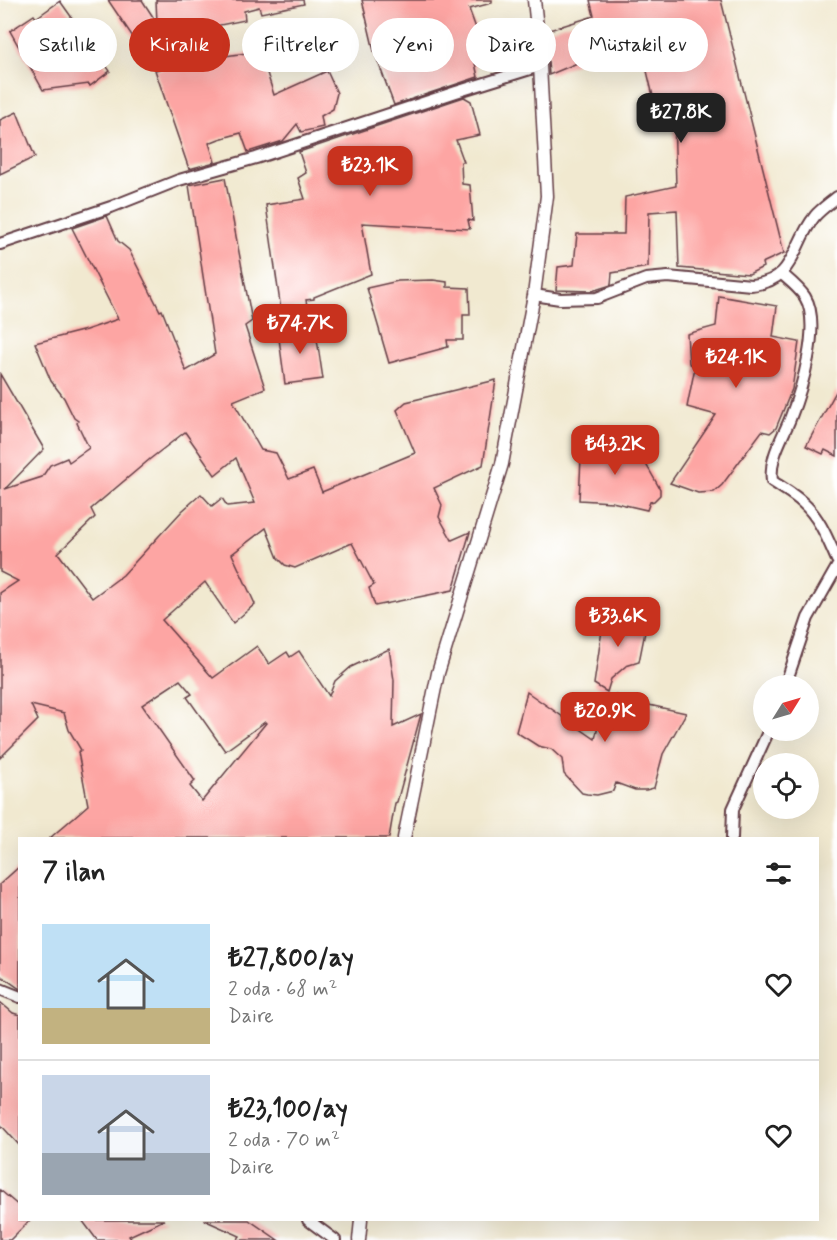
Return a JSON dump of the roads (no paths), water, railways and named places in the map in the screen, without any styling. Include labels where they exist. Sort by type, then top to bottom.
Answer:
[{"type":"street","points":[[534,0],[536,18]]},
{"type":"street","points":[[0,244],[111,207],[179,180],[256,158],[521,72]]},
{"type":"street","points":[[405,837],[438,673],[502,464],[534,295],[547,196],[540,72]]},
{"type":"street","points":[[534,295],[561,299],[597,298],[646,279],[668,277],[758,284],[777,278],[787,269],[796,248],[816,215],[837,197]]},
{"type":"street","points":[[782,273],[806,299],[811,318],[806,372],[790,418],[775,451],[770,470],[772,481],[803,502],[814,514],[837,560]]},
{"type":"street","points":[[789,675],[808,618],[837,567]]},
{"type":"street","points":[[732,837],[733,809],[764,741]]},
{"type":"street","points":[[0,989],[18,996]]},
{"type":"street","points":[[309,1221],[335,1240]]},
{"type":"street","points":[[359,1240],[361,1221]]}]
